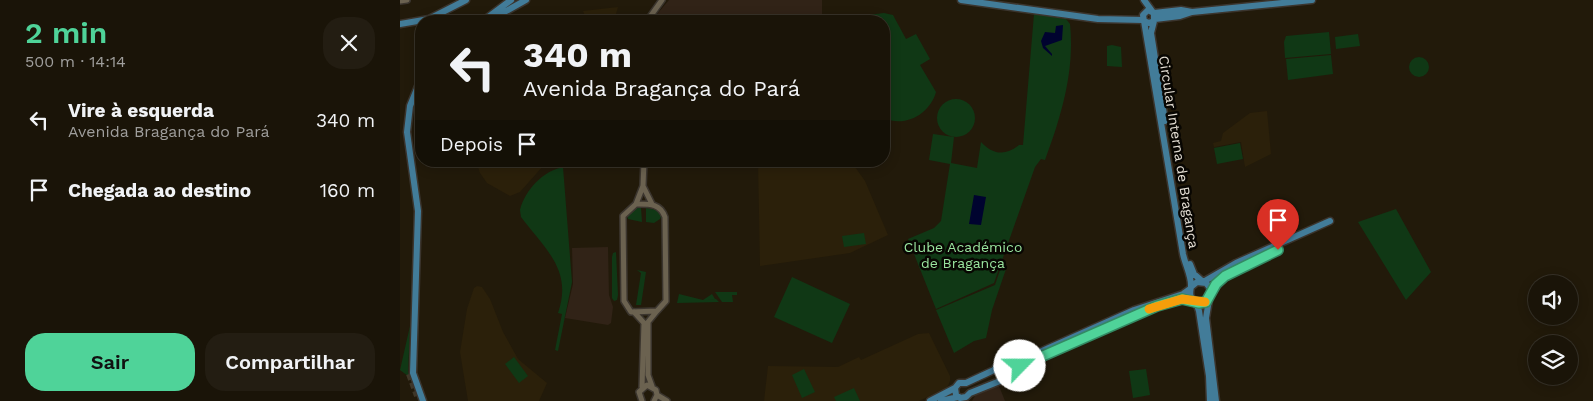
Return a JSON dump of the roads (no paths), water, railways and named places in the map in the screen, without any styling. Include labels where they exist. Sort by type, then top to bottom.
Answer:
[{"type":"main road","points":[[439,15],[466,0]]},
{"type":"main road","points":[[493,15],[511,0]]},
{"type":"main road","points":[[504,6],[517,0]]},
{"type":"main road","points":[[497,15],[526,0]]},
{"type":"main road","points":[[961,0],[1098,19],[1180,16],[1192,12],[1312,0]]},
{"type":"main road","points":[[986,0],[1099,16],[1144,17],[1149,23],[1154,16]]},
{"type":"main road","name":"Circular Interna de Bragança","points":[[1140,0],[1180,239],[1191,288]]},
{"type":"main road","points":[[1144,0],[1154,16]]},
{"type":"main road","name":"Circular Interna de Bragança","points":[[1154,16],[1151,27],[1152,38],[1186,249],[1192,271],[1202,281]]},
{"type":"main road","points":[[400,24],[415,22]]},
{"type":"main road","points":[[409,374],[414,212],[403,128],[410,95],[415,85]]},
{"type":"main road","points":[[415,94],[410,106],[406,132],[418,212],[413,373],[420,399]]},
{"type":"main road","points":[[930,401],[955,388],[959,383],[966,383],[994,370],[997,366],[1015,363],[1134,310],[1183,294],[1195,283],[1330,221]]},
{"type":"main road","points":[[1216,401],[1206,318],[1212,292],[1225,276],[1278,250]]},
{"type":"main road","points":[[1202,281],[1210,286],[1212,292]]},
{"type":"main road","points":[[1191,288],[1190,295],[1199,312],[1209,376],[1210,401]]},
{"type":"main road","points":[[941,401],[966,397],[970,393],[1005,380],[1009,373],[1026,362],[1142,312],[1179,300],[1203,303],[1209,300]]},
{"type":"main road","points":[[1004,365],[1009,373]]},
{"type":"main road","points":[[955,388],[958,397]]},
{"type":"street","points":[[400,1],[407,0]]},
{"type":"street","points":[[651,15],[662,0]]},
{"type":"street","points":[[642,401],[639,395],[642,387],[644,323],[634,312],[628,309],[624,302],[622,239],[623,216],[636,204],[643,186],[644,167]]},
{"type":"street","points":[[643,186],[652,204],[662,211],[665,222],[665,303],[648,322],[648,375],[655,399],[667,401]]},
{"type":"street","points":[[636,204],[652,204]]},
{"type":"street","points":[[634,312],[657,311]]},
{"type":"street","points":[[642,387],[652,386]]},
{"type":"water","points":[[1063,25],[1062,40],[1045,46],[1052,56],[1043,48],[1041,41],[1045,32],[1055,33],[1056,26]]},
{"type":"water","points":[[974,195],[986,197],[981,225],[969,224]]},
{"type":"tunnel","points":[[409,374],[417,396]]},
{"type":"park label","name":"Clube Académico de Bragança","points":[[963,256]]}]
